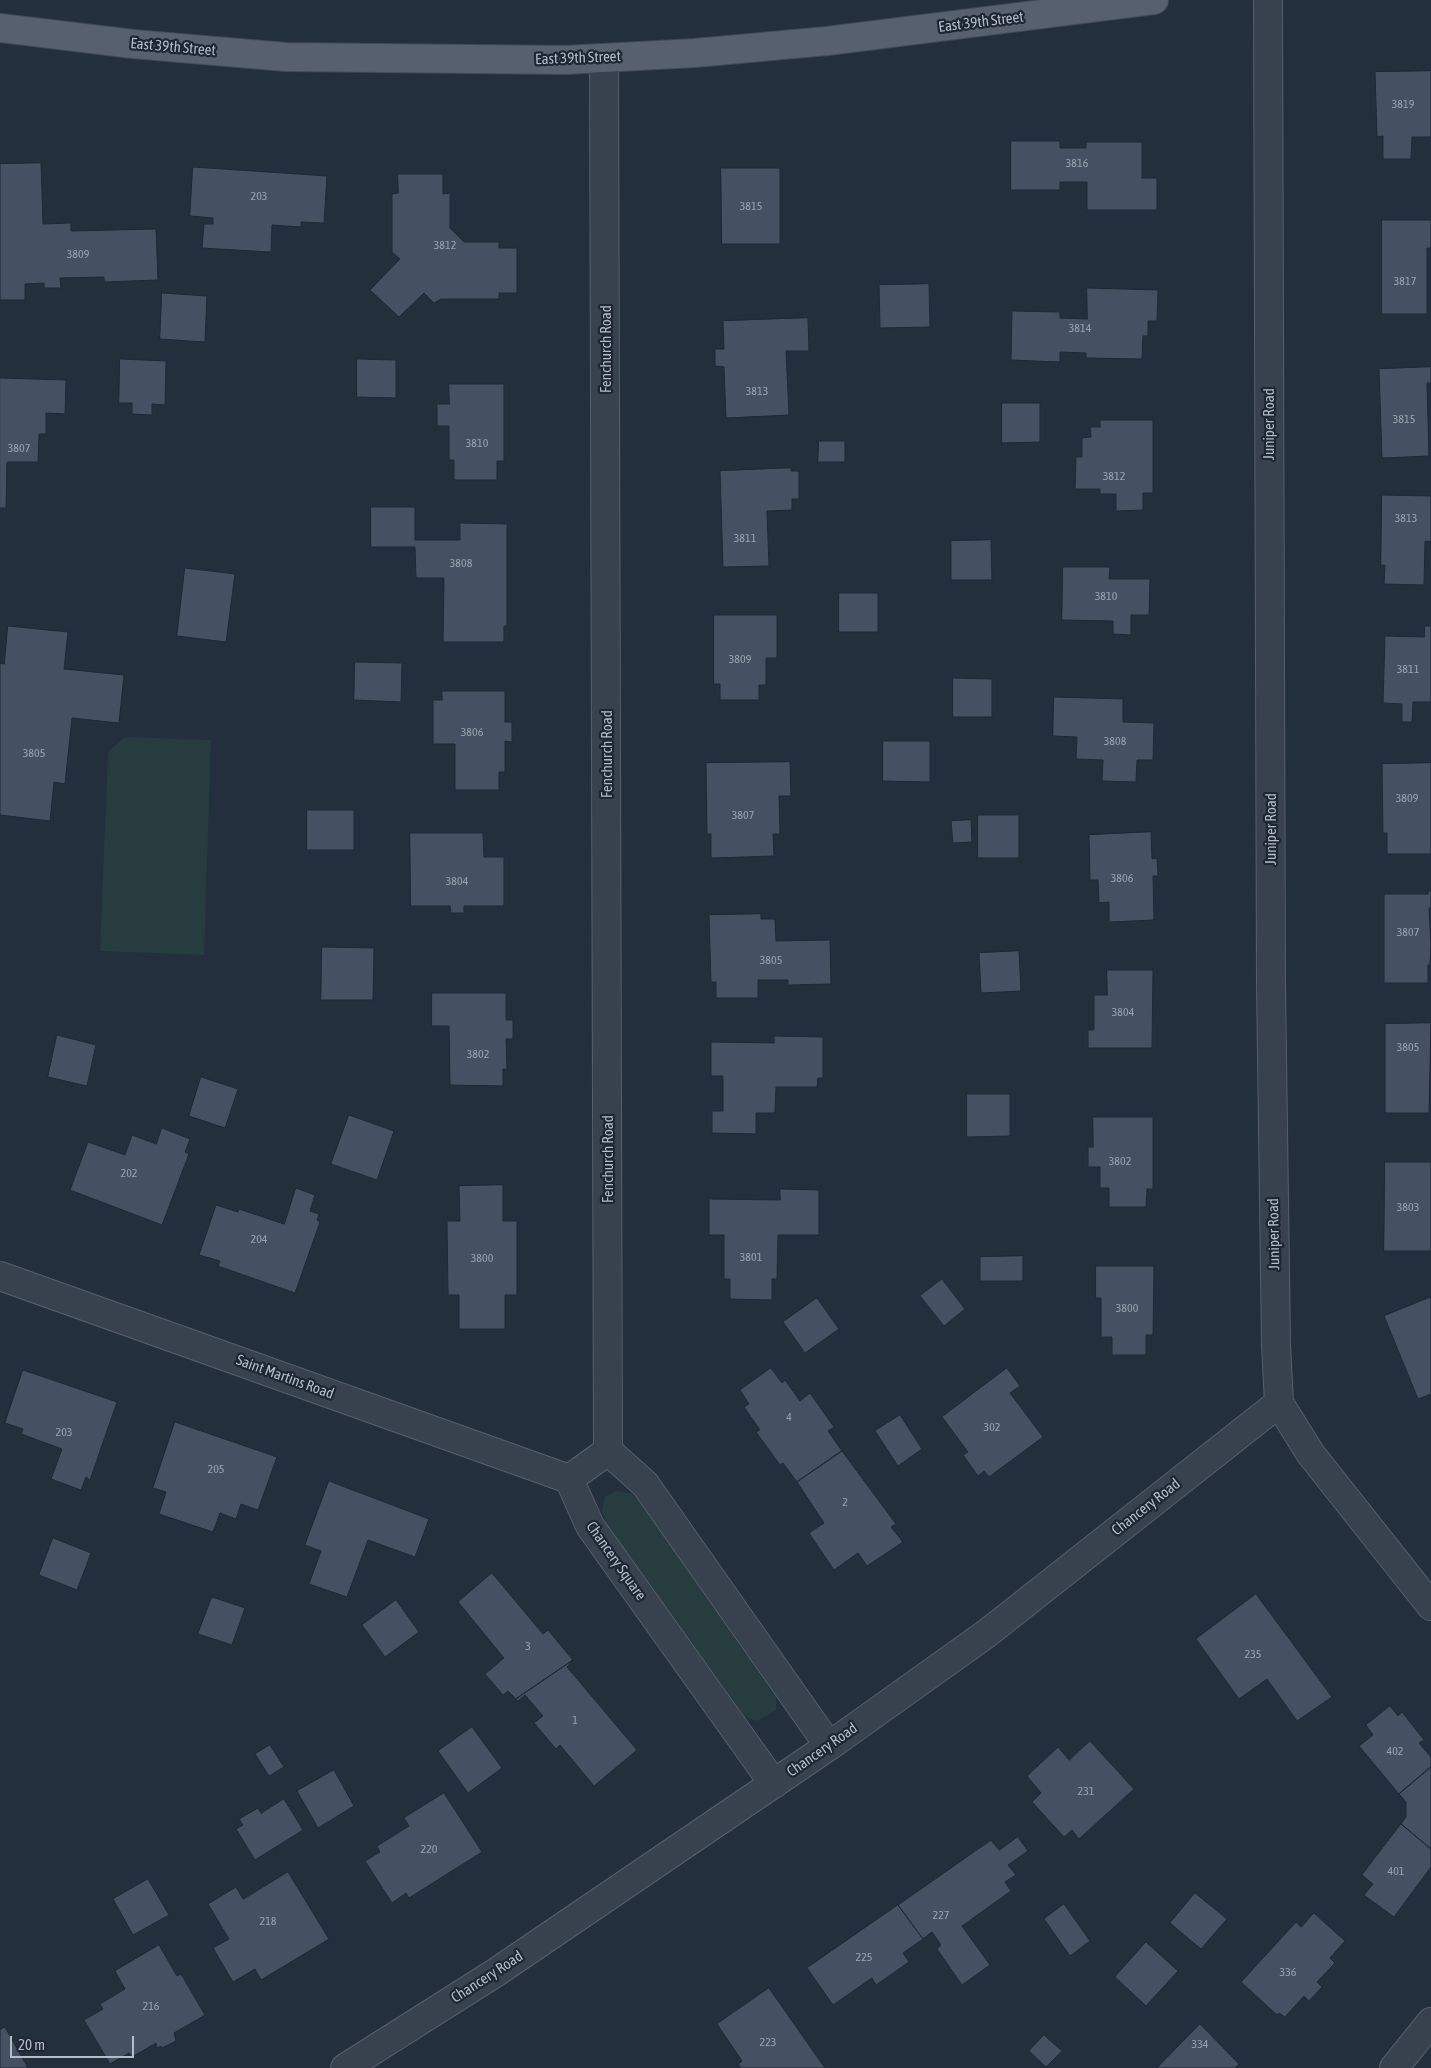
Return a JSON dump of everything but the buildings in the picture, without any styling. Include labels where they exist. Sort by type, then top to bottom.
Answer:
[{"type":"main road","name":"East 39th Street","points":[[0,28],[133,44],[286,56],[508,60],[604,58],[695,53],[827,41],[1154,0]]},
{"type":"street","name":"Juniper Road","points":[[1268,0],[1271,984],[1276,1345],[1279,1403],[1310,1453],[1431,1606]]},
{"type":"street","name":"Fenchurch Road","points":[[604,58],[608,1451]]},
{"type":"street","name":"Saint Martins Road","points":[[0,1276],[569,1479]]},
{"type":"street","name":"Chancery Road","points":[[344,2068],[495,1973],[829,1746],[986,1634],[1279,1403]]},
{"type":"street","points":[[569,1479],[608,1451],[645,1484],[829,1746]]},
{"type":"street","name":"Chancery Square","points":[[569,1479],[590,1526],[774,1784]]},
{"type":"street","points":[[1394,2068],[1431,2022]]},
{"type":"green space","points":[[125,737],[211,740],[204,955],[100,951],[108,752]]},
{"type":"green space","points":[[617,1491],[633,1494],[648,1513],[776,1698],[776,1710],[757,1721],[745,1717],[606,1524],[602,1510],[605,1497]]}]
